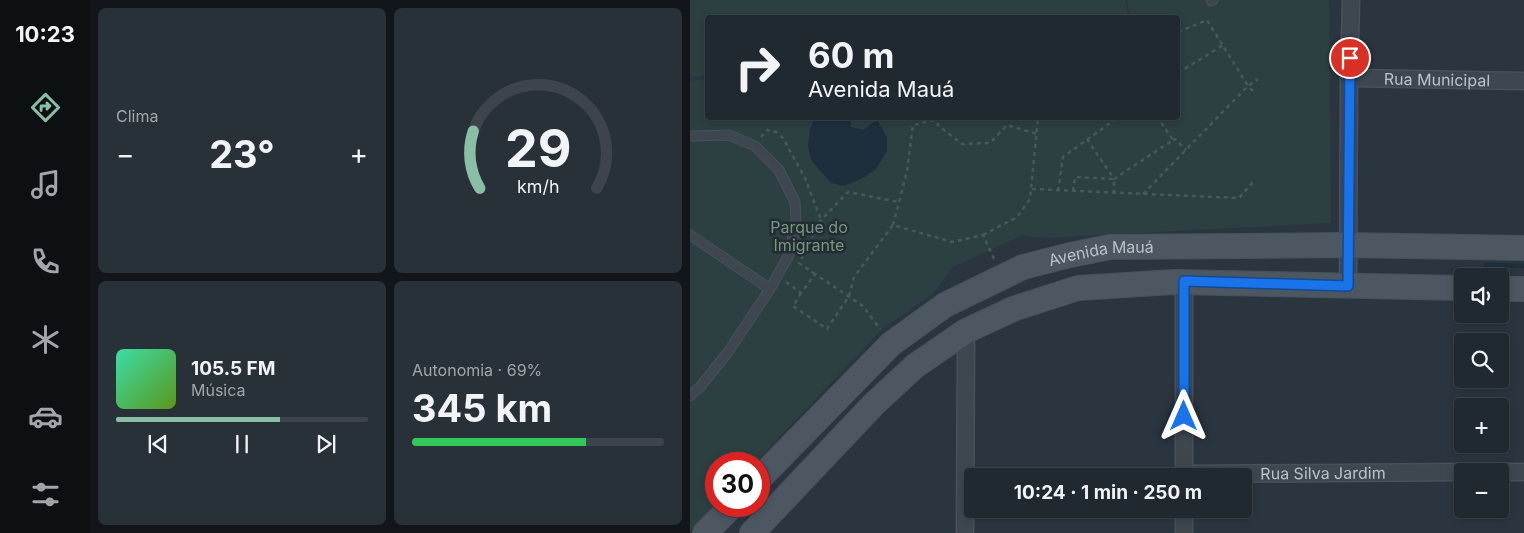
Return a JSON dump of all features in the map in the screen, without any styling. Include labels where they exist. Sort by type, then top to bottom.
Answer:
[{"type":"main road","name":"Avenida Mauá","points":[[770,468],[891,344],[945,305],[1023,267],[1110,247],[1347,245],[1524,248]]},
{"type":"main road","name":"Avenida Mauá","points":[[752,533],[874,404],[915,366],[966,331],[1013,309],[1078,288],[1184,281],[1454,288]]},
{"type":"main road","points":[[1509,289],[1524,289]]},
{"type":"main road","points":[[705,533],[721,517]]},
{"type":"street","points":[[1348,286],[1351,0]]},
{"type":"street","name":"Rua Municipal","points":[[1349,78],[1524,81]]},
{"type":"street","points":[[1184,281],[1184,468]]},
{"type":"street","points":[[965,533],[966,331]]},
{"type":"street","name":"Rua Silva Jardim","points":[[1252,474],[1454,472]]},
{"type":"street","points":[[1509,472],[1524,472]]},
{"type":"street","points":[[1184,518],[1184,533]]},
{"type":"lane","points":[[690,136],[729,135],[754,146],[779,170],[795,202],[796,222],[790,253],[770,288],[728,352],[701,386],[690,396]]},
{"type":"lane","points":[[690,235],[770,288]]},
{"type":"path","points":[[1180,31],[1207,20],[1253,91]]},
{"type":"path","points":[[1180,73],[1223,45]]},
{"type":"path","points":[[1143,194],[1248,86],[1258,79]]},
{"type":"path","points":[[815,274],[793,306],[827,329],[848,296],[854,277],[893,225],[907,172],[912,126],[935,120],[940,127],[962,144],[990,142],[1007,125],[1037,134]]},
{"type":"path","points":[[893,225],[952,242],[982,234],[1017,217],[1030,199],[1038,120]]},
{"type":"path","points":[[1058,191],[1063,157],[1114,120]]},
{"type":"path","points":[[1159,120],[1173,140],[1176,139],[1186,150]]},
{"type":"path","points":[[754,146],[767,130],[776,132],[783,138],[805,178],[821,220]]},
{"type":"path","points":[[1087,139],[1114,179],[1114,193]]},
{"type":"path","points":[[1073,191],[1075,177],[1114,179],[1173,140]]},
{"type":"path","points":[[1032,189],[1238,198],[1253,182]]},
{"type":"path","points":[[891,344],[863,306],[799,263],[821,220],[848,192],[899,202]]},
{"type":"path","points":[[982,234],[1002,277]]},
{"type":"path","points":[[777,276],[801,293]]},
{"type":"green space","points":[[690,0],[1125,0],[1129,15],[705,15],[705,75],[690,77]]},
{"type":"green space","name":"Parque do Imigrante","points":[[1127,0],[1329,0],[1331,223],[1045,238],[1021,236],[953,267],[933,294],[883,328],[765,452],[705,452],[705,514],[690,530],[690,81],[705,80],[705,120],[1180,120],[1180,15],[1130,15]]},
{"type":"water","points":[[812,120],[852,120],[851,127],[863,130],[878,121],[887,137],[887,151],[876,169],[861,179],[844,186],[831,183],[811,160],[808,146]]},
{"type":"waterway","points":[[1486,265],[1524,266]]},
{"type":"route","points":[[1184,416],[1184,281],[1348,286],[1350,58]]}]
